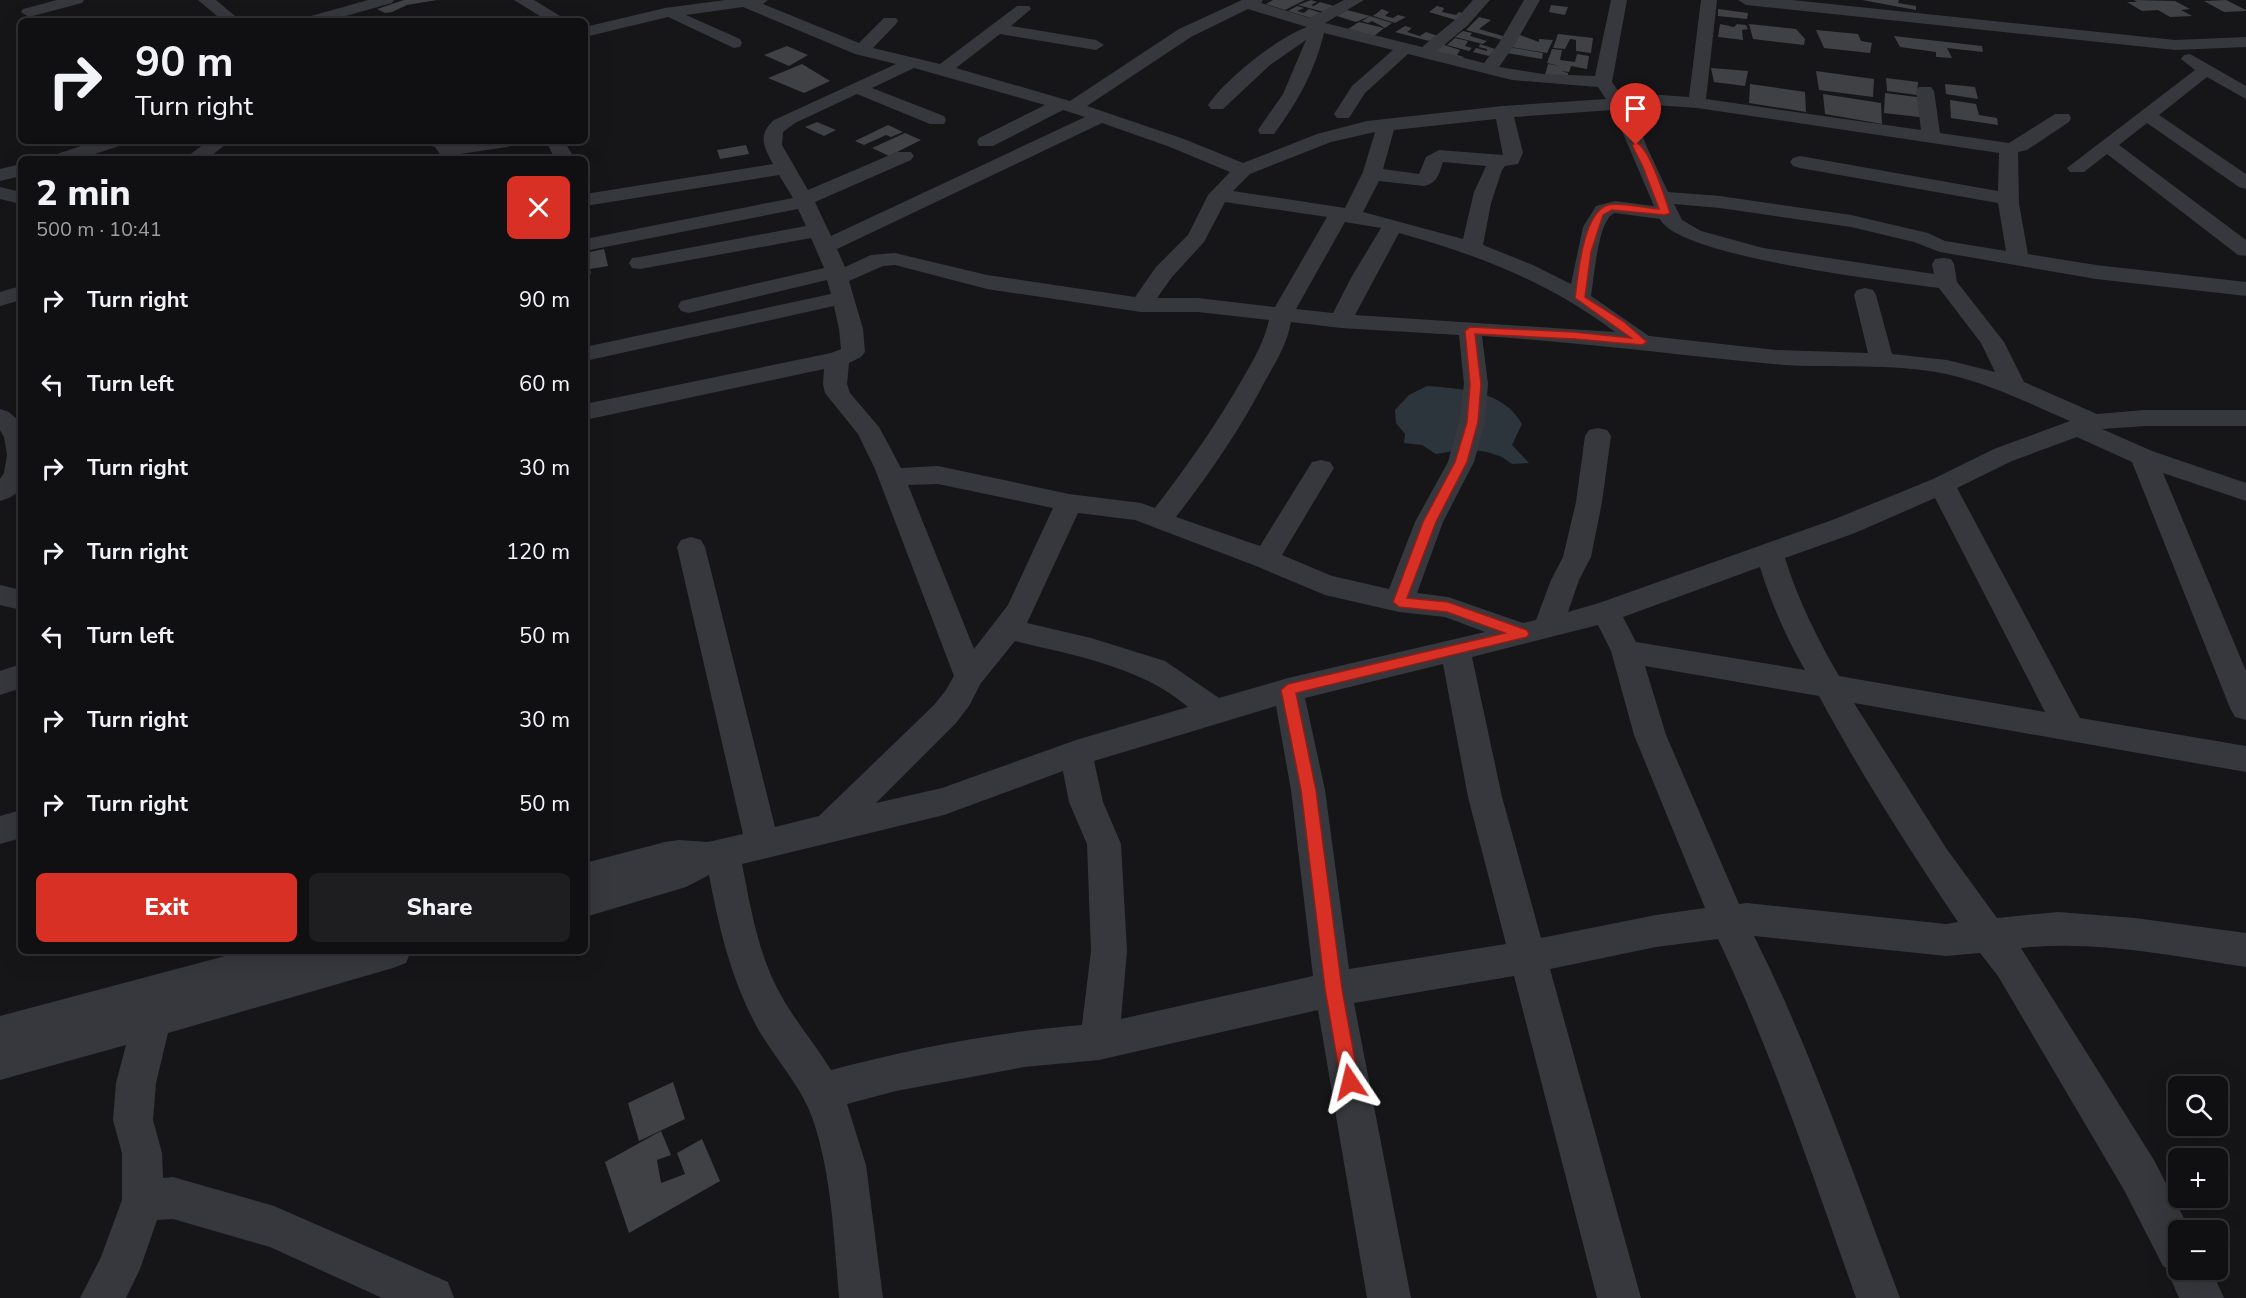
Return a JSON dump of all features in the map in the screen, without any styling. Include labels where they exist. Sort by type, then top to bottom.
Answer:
[{"type":"street","points":[[28,11],[76,0]]},
{"type":"street","points":[[210,3],[234,0]]},
{"type":"street","points":[[321,18],[386,0]]},
{"type":"street","points":[[676,11],[698,0]]},
{"type":"street","points":[[1217,105],[1270,57],[1356,0]]},
{"type":"street","points":[[1425,53],[1462,22],[1482,0]]},
{"type":"street","points":[[1488,69],[1507,44],[1532,0]]},
{"type":"street","points":[[1619,0],[1603,82],[1626,116],[1636,145],[1673,224],[1694,236],[1761,254],[1946,283]]},
{"type":"street","points":[[1697,103],[1709,0]]},
{"type":"street","points":[[1746,0],[2175,45],[2246,42]]},
{"type":"street","points":[[530,1],[556,18]]},
{"type":"street","points":[[588,31],[676,11],[753,1],[861,50],[943,70],[1103,116],[1243,170]]},
{"type":"street","points":[[986,142],[1067,105],[1185,33],[1251,2],[1316,26],[1488,69],[1543,79],[1603,82]]},
{"type":"street","points":[[210,3],[229,18]]},
{"type":"street","points":[[943,70],[1023,9]]},
{"type":"street","points":[[676,11],[681,19],[734,43]]},
{"type":"street","points":[[861,50],[890,21]]},
{"type":"street","points":[[1267,130],[1298,87],[1316,26]]},
{"type":"street","points":[[997,29],[1096,45]]},
{"type":"street","points":[[2175,45],[2189,58],[2246,94]]},
{"type":"street","points":[[1343,114],[1358,90],[1405,48]]},
{"type":"street","points":[[588,411],[838,359],[853,352],[855,348],[838,283],[822,239],[804,201],[772,145],[772,135],[774,130],[788,119],[911,63]]},
{"type":"street","points":[[2077,168],[2207,69]]},
{"type":"street","points":[[857,88],[937,120]]},
{"type":"street","points":[[1925,91],[1931,137]]},
{"type":"street","points":[[1141,305],[1164,272],[1197,238],[1218,195],[1243,170],[1343,132],[1386,124],[1616,101],[1697,103],[2009,148],[2020,146],[2062,118]]},
{"type":"street","points":[[1371,174],[1424,180],[1430,174],[1433,161],[1439,156],[1511,160],[1513,153],[1503,111]]},
{"type":"street","points":[[2146,115],[2246,183]]},
{"type":"street","points":[[639,263],[822,239],[1103,116]]},
{"type":"street","points":[[1159,521],[1208,457],[1241,402],[1276,340],[1281,316],[1371,174],[1385,137],[1386,124]]},
{"type":"street","points":[[70,156],[107,144]]},
{"type":"street","points":[[198,156],[216,144]]},
{"type":"street","points":[[441,147],[474,144]]},
{"type":"street","points":[[2107,145],[2246,250]]},
{"type":"street","points":[[2009,148],[2006,198],[2012,236],[2019,259]]},
{"type":"street","points":[[588,244],[804,201],[904,156]]},
{"type":"street","points":[[1472,248],[1479,212],[1493,169],[1498,161]]},
{"type":"street","points":[[1800,162],[2006,198]]},
{"type":"street","points":[[588,200],[785,168]]},
{"type":"street","points":[[0,175],[18,171]]},
{"type":"street","points":[[0,193],[18,197]]},
{"type":"street","points":[[1218,195],[1393,225],[1472,248],[1544,277],[1620,323],[1642,342]]},
{"type":"street","points":[[1580,298],[1586,252],[1599,213],[1611,207],[1720,202],[1851,221],[1921,237],[1940,246],[2096,272],[2246,289]]},
{"type":"street","points":[[1341,321],[1363,276],[1393,225]]},
{"type":"street","points":[[1940,246],[1946,283],[1992,342],[2013,385]]},
{"type":"street","points":[[588,353],[666,338],[838,283],[879,260],[895,259],[987,282],[1141,305],[1217,307],[1341,321],[1470,331],[1574,335],[1776,357],[1882,360],[1947,367],[2013,385],[2143,457],[2246,492]]},
{"type":"street","points":[[689,306],[838,283]]},
{"type":"street","points":[[0,298],[18,294]]},
{"type":"street","points":[[1865,295],[1882,360]]},
{"type":"street","points":[[1399,602],[1430,522],[1461,462],[1472,422],[1476,384],[1470,331]]},
{"type":"street","points":[[838,359],[832,376],[835,390],[845,405],[865,423],[894,477],[910,526],[969,676]]},
{"type":"street","points":[[588,877],[665,857],[716,855],[944,801],[1076,753],[1213,711],[1288,690],[1606,612],[1845,526],[1942,485],[2003,455],[2085,424],[2145,418],[2246,417]]},
{"type":"street","points":[[11,423],[18,439]]},
{"type":"street","points":[[1535,631],[1577,557],[1589,502],[1598,436]]},
{"type":"street","points":[[2143,457],[2246,708]]},
{"type":"street","points":[[0,492],[11,486],[17,476],[18,468]]},
{"type":"street","points":[[1266,559],[1321,468]]},
{"type":"street","points":[[894,477],[938,475],[1069,503],[1141,512],[1159,521],[1266,559],[1325,585],[1399,602],[1448,607],[1535,631]]},
{"type":"street","points":[[1942,485],[2070,729]]},
{"type":"street","points":[[828,829],[945,714],[958,698],[969,676],[1008,629],[1036,578],[1069,503]]},
{"type":"street","points":[[691,547],[762,844]]},
{"type":"street","points":[[1770,554],[1786,601],[1805,644],[1859,740],[1934,858],[2011,964],[2139,1175],[2168,1232]]},
{"type":"street","points":[[0,596],[18,599]]},
{"type":"street","points":[[1606,612],[1626,651],[1650,735],[1728,921],[1771,1010],[1878,1298]]},
{"type":"street","points":[[1008,629],[1091,649],[1154,669],[1194,695],[1213,711]]},
{"type":"street","points":[[1455,649],[1485,797],[1619,1298]]},
{"type":"street","points":[[1626,651],[2246,759]]},
{"type":"street","points":[[0,683],[18,677]]},
{"type":"street","points":[[1288,690],[1308,790],[1333,989],[1389,1298]]},
{"type":"street","points":[[1076,753],[1086,802],[1104,843],[1108,892],[1109,951],[1099,1042]]},
{"type":"street","points":[[0,830],[18,825]]},
{"type":"street","points":[[588,900],[686,873],[716,855]]},
{"type":"street","points":[[716,855],[755,983],[771,1014],[821,1092],[840,1146],[852,1212],[861,1298]]},
{"type":"street","points":[[821,1092],[896,1072],[954,1060],[1024,1048],[1099,1042],[1333,989],[1529,957],[1656,931],[1747,919],[1946,939],[2058,928],[2135,934],[2246,950]]},
{"type":"street","points":[[0,1034],[296,954]]},
{"type":"street","points":[[0,1061],[383,954]]},
{"type":"street","points":[[102,1298],[118,1269],[143,1200],[141,1153],[133,1120],[136,1083],[152,1018]]},
{"type":"street","points":[[143,1200],[173,1198],[274,1227],[432,1298]]},
{"type":"street","points":[[2193,1280],[2202,1298]]},
{"type":"shaded area","points":[[1427,386],[1481,393],[1504,404],[1522,424],[1512,445],[1529,463],[1512,464],[1502,457],[1487,452],[1466,449],[1436,454],[1422,445],[1404,443],[1405,434],[1396,423],[1395,410],[1409,395]]},
{"type":"building","points":[[404,0],[437,0],[407,5],[392,12],[385,13],[377,9]]},
{"type":"building","points":[[1273,0],[1305,0],[1285,10],[1266,4]]},
{"type":"building","points":[[1311,0],[1317,2],[1311,5],[1314,6],[1320,2],[1334,6],[1324,12],[1298,5]]},
{"type":"building","points":[[1862,0],[1899,0],[1898,3],[1916,6],[1916,10]]},
{"type":"building","points":[[2134,0],[2175,1],[2190,9],[2181,10],[2192,16],[2170,17],[2158,10],[2142,11],[2127,2],[2137,2]]},
{"type":"building","points":[[2226,0],[2246,11],[2224,12],[2204,1]]},
{"type":"building","points":[[1551,5],[1568,7],[1565,15],[1549,12]]},
{"type":"building","points":[[1297,6],[1304,8],[1297,11],[1304,13],[1309,9],[1321,13],[1311,18],[1288,11]]},
{"type":"building","points":[[1437,6],[1444,8],[1442,12],[1456,15],[1459,12],[1466,14],[1459,21],[1429,12]]},
{"type":"building","points":[[1382,9],[1389,12],[1385,16],[1406,17],[1395,23],[1373,16]]},
{"type":"building","points":[[1718,9],[1748,13],[1747,19],[1718,16]]},
{"type":"building","points":[[1347,10],[1370,16],[1356,22],[1337,16]]},
{"type":"building","points":[[1370,16],[1392,23],[1385,28],[1372,21],[1368,23],[1362,21]]},
{"type":"building","points":[[1479,17],[1491,20],[1479,29],[1506,37],[1503,40],[1466,30]]},
{"type":"building","points":[[1359,22],[1384,28],[1373,37],[1348,29]]},
{"type":"building","points":[[1720,24],[1734,27],[1737,24],[1746,25],[1748,29],[1742,30],[1743,40],[1718,37]]},
{"type":"building","points":[[1749,24],[1796,29],[1805,39],[1804,45],[1753,39]]},
{"type":"building","points":[[1405,26],[1412,28],[1407,32],[1420,36],[1426,32],[1438,36],[1429,41],[1395,32]]},
{"type":"building","points":[[1816,30],[1858,34],[1861,41],[1872,43],[1870,53],[1824,48]]},
{"type":"building","points":[[1463,31],[1472,33],[1470,36],[1487,41],[1483,44],[1455,37]]},
{"type":"building","points":[[1558,34],[1593,38],[1591,53],[1576,51],[1576,40],[1570,39],[1565,49],[1553,48]]},
{"type":"building","points":[[1520,35],[1539,42],[1539,39],[1553,40],[1547,53],[1511,47]]},
{"type":"building","points":[[1894,36],[1982,46],[1983,52],[1947,48],[1952,58],[1936,57],[1936,52],[1900,47]]},
{"type":"building","points":[[1455,38],[1468,41],[1465,46],[1472,48],[1469,51],[1447,45]]},
{"type":"building","points":[[1441,44],[1460,50],[1457,55],[1464,57],[1460,60],[1434,53]]},
{"type":"building","points":[[1480,44],[1495,49],[1489,56],[1473,52],[1476,48],[1487,51],[1479,47]]},
{"type":"building","points":[[787,46],[808,55],[789,66],[764,55]]},
{"type":"building","points":[[1508,47],[1543,53],[1542,59],[1507,53]]},
{"type":"building","points":[[1552,49],[1562,50],[1560,60],[1575,62],[1577,54],[1589,56],[1587,69],[1571,66],[1569,72],[1561,71],[1568,73],[1568,77],[1545,75],[1548,64],[1560,66],[1547,63]]},
{"type":"building","points":[[802,64],[830,81],[804,93],[768,78]]},
{"type":"building","points":[[1711,68],[1748,71],[1745,86],[1714,82]]},
{"type":"building","points":[[1816,71],[1874,79],[1873,97],[1819,90]]},
{"type":"building","points":[[1886,78],[1918,82],[1917,95],[1887,91]]},
{"type":"building","points":[[1750,84],[1805,92],[1806,112],[1749,103]]},
{"type":"building","points":[[1945,84],[1975,87],[1978,99],[1946,94]]},
{"type":"building","points":[[1885,93],[1925,98],[1927,118],[1884,113]]},
{"type":"building","points":[[1823,94],[1881,103],[1882,124],[1825,114]]},
{"type":"building","points":[[1950,100],[1976,104],[1979,115],[1997,118],[1998,125],[1951,118]]},
{"type":"building","points":[[817,122],[836,130],[824,136],[805,127]]},
{"type":"building","points":[[888,125],[903,132],[891,137],[886,135],[864,145],[855,141]]},
{"type":"building","points":[[905,133],[921,140],[889,156],[872,148]]},
{"type":"building","points":[[746,145],[749,154],[720,159],[717,150]]},
{"type":"building","points":[[604,249],[608,266],[590,269],[591,274],[588,274],[588,252]]},
{"type":"building","points":[[673,1082],[685,1119],[639,1141],[628,1103]]},
{"type":"building","points":[[661,1131],[671,1155],[657,1160],[661,1183],[685,1174],[677,1153],[702,1139],[720,1181],[629,1233],[605,1162]]},
{"type":"route","points":[[1350,1082],[1333,989],[1308,790],[1288,690],[1522,634],[1448,607],[1399,602],[1430,522],[1461,462],[1472,422],[1476,384],[1470,331],[1574,335],[1642,342],[1620,323],[1580,298],[1586,252],[1599,213],[1611,207],[1665,213],[1665,207],[1648,167],[1636,145]]}]
